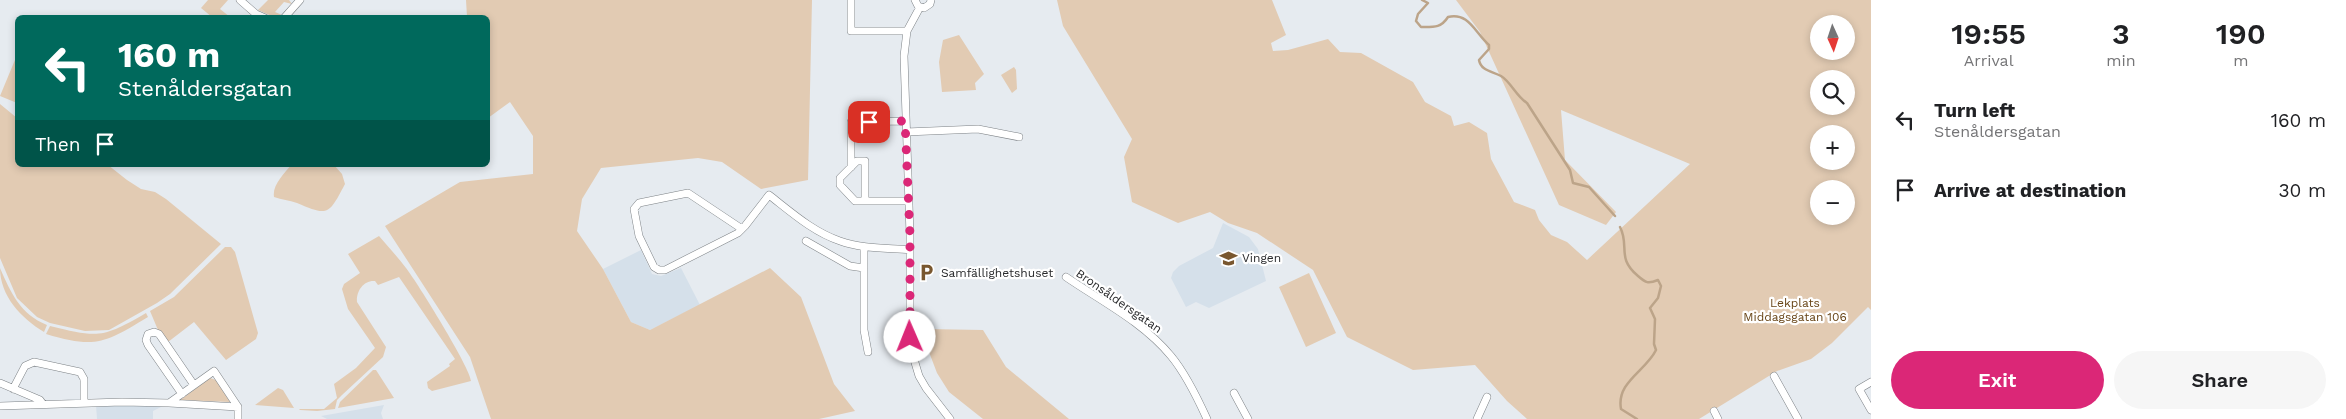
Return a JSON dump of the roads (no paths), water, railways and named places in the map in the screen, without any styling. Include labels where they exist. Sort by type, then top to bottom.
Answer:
[{"type":"street","points":[[240,0],[258,15]]},
{"type":"street","points":[[287,15],[300,0]]},
{"type":"street","points":[[851,0],[851,30],[907,31]]},
{"type":"street","points":[[914,0],[920,7],[927,7],[931,0]]},
{"type":"street","points":[[920,7],[907,31],[904,56],[910,250],[910,346],[919,376],[950,419]]},
{"type":"street","points":[[851,167],[851,122],[905,121]]},
{"type":"street","points":[[906,132],[978,129],[1019,137]]},
{"type":"street","points":[[865,201],[865,161],[857,161],[840,178],[840,185],[855,201],[908,202]]},
{"type":"street","points":[[742,229],[688,193],[639,203],[634,209],[639,236],[654,267],[659,270],[665,270],[742,229],[769,195],[826,235],[842,242],[864,247],[910,250]]},
{"type":"street","points":[[806,241],[847,264],[864,268]]},
{"type":"street","points":[[864,247],[864,330],[868,352]]},
{"type":"street","name":"Bronsåldersgatan","points":[[1066,277],[1141,327],[1159,343],[1179,366],[1207,419]]},
{"type":"street","points":[[182,394],[148,345],[146,340],[148,334],[154,332],[159,334],[194,385]]},
{"type":"street","points":[[13,389],[25,366],[34,362],[80,372],[84,380],[84,403]]},
{"type":"street","points":[[170,403],[214,371],[238,406],[238,419]]},
{"type":"street","points":[[1774,376],[1798,419]]},
{"type":"street","points":[[1871,382],[1859,389],[1871,410]]},
{"type":"street","points":[[0,383],[40,400],[43,404]]},
{"type":"street","points":[[1234,393],[1248,419]]},
{"type":"street","points":[[1477,419],[1487,397]]},
{"type":"street","points":[[0,406],[84,403],[170,403],[238,406]]},
{"type":"street","points":[[1714,411],[1718,419]]},
{"type":"waterway","points":[[1422,0],[1428,3],[1418,14],[1416,21],[1421,27],[1437,26],[1448,17],[1455,16],[1467,20],[1489,45],[1489,49],[1479,60],[1480,64],[1487,70],[1505,79],[1527,103],[1570,170],[1573,183],[1589,187],[1615,216]]},
{"type":"waterway","points":[[1620,227],[1624,240],[1625,258],[1631,270],[1645,281],[1658,280],[1661,286],[1658,298],[1650,308],[1655,319],[1654,344],[1656,350],[1627,384],[1621,400],[1621,409],[1637,419]]},
{"type":"place","name":"Vingen","points":[[1228,258]]},
{"type":"place","name":"Samfällighetshuset","points":[[927,273]]},
{"type":"park label","name":"Lekplats Middagsgatan 106","points":[[1795,310]]}]
